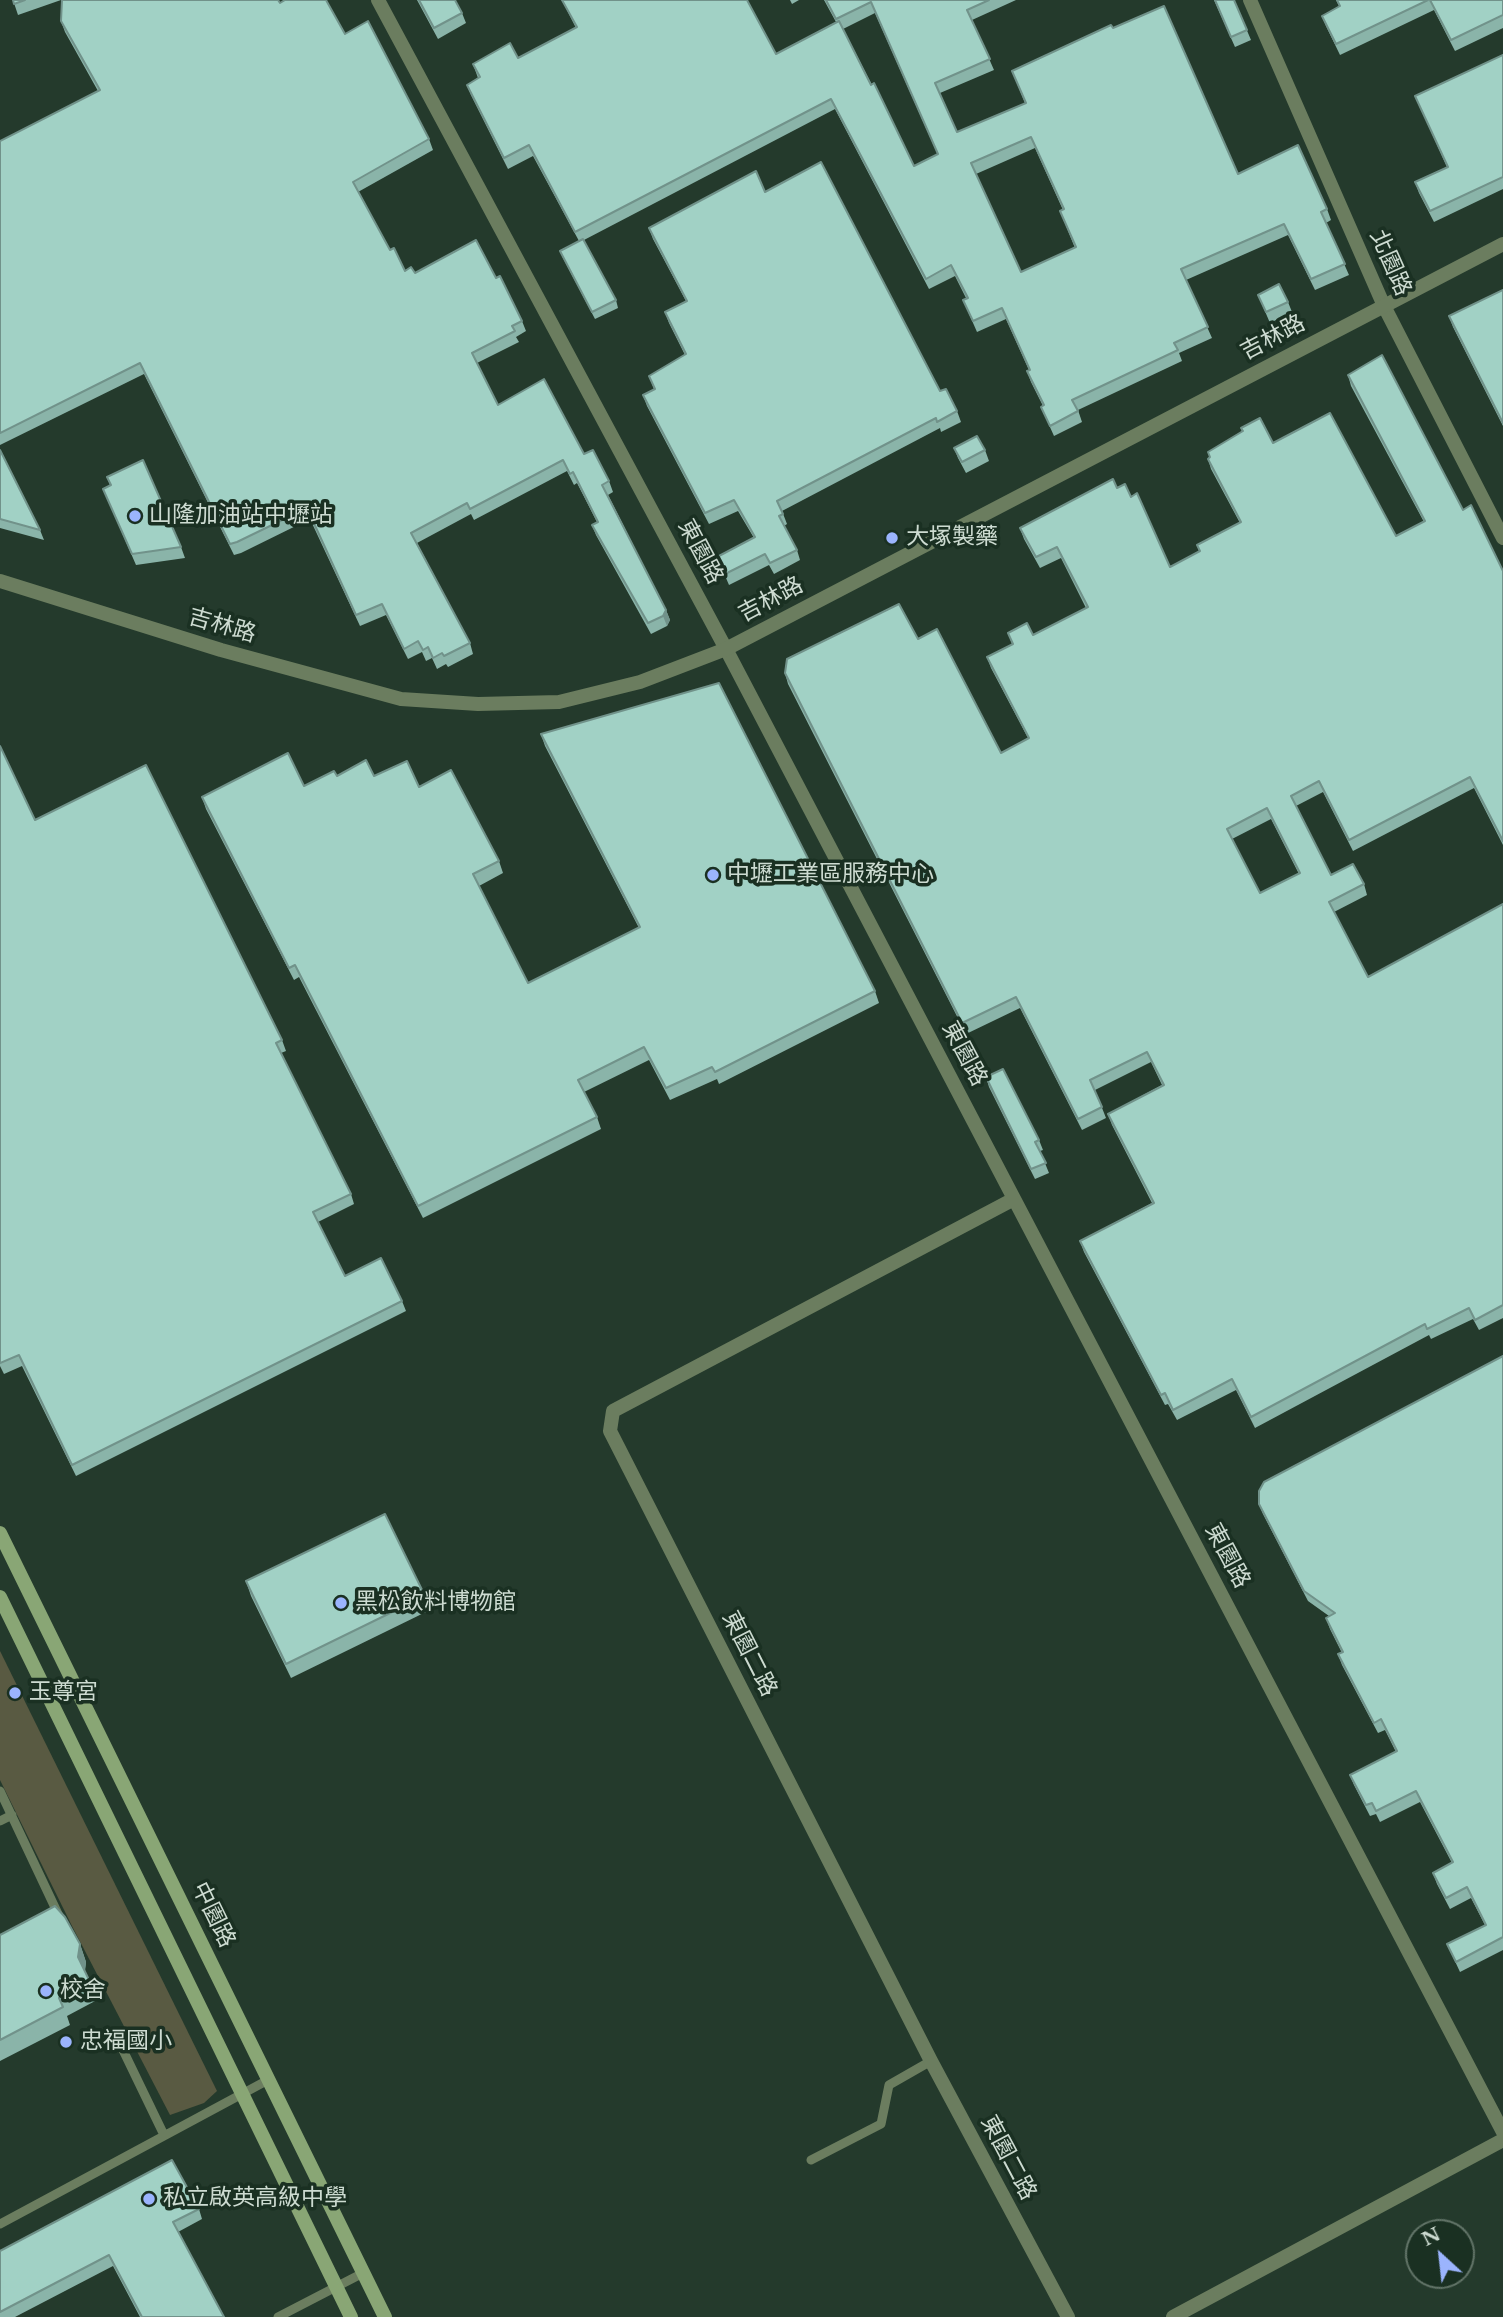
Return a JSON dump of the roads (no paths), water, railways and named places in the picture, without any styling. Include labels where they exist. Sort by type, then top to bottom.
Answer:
[{"type":"main road","name":"中園路","points":[[0,1533],[5,1555],[385,2317]]},
{"type":"main road","points":[[0,1597],[351,2317]]},
{"type":"street","name":"東園路","points":[[379,0],[726,649],[1503,2132]]},
{"type":"street","name":"北園路","points":[[1250,0],[1384,306],[1503,538]]},
{"type":"street","name":"吉林路","points":[[0,581],[221,650],[401,699],[478,704],[559,702],[640,682],[726,649],[1503,244]]},
{"type":"street","name":"東園二路","points":[[1014,1199],[613,1411],[610,1431],[931,2061],[1068,2317]]},
{"type":"street","points":[[1173,2317],[1503,2140]]},
{"type":"lane","points":[[0,1791],[60,1917],[48,1923]]},
{"type":"lane","points":[[0,1821],[12,1815]]},
{"type":"lane","points":[[91,2040],[111,2034],[121,2048],[164,2135]]},
{"type":"lane","points":[[811,2160],[881,2124],[889,2085],[931,2061]]},
{"type":"lane","points":[[0,2224],[268,2080]]},
{"type":"lane","points":[[278,2317],[363,2273]]},
{"type":"place","name":"山隆加油站中壢站","points":[[135,516]]},
{"type":"place","name":"大塚製藥","points":[[892,538]]},
{"type":"place","name":"中壢工業區服務中心","points":[[713,875]]},
{"type":"place","name":"黑松飲料博物館","points":[[341,1603]]},
{"type":"place","name":"玉尊宮","points":[[15,1693]]},
{"type":"place","name":"校舍","points":[[46,1991]]},
{"type":"place","name":"忠福國小","points":[[66,2042]]},
{"type":"place","name":"私立啟英高級中學","points":[[149,2199]]}]
